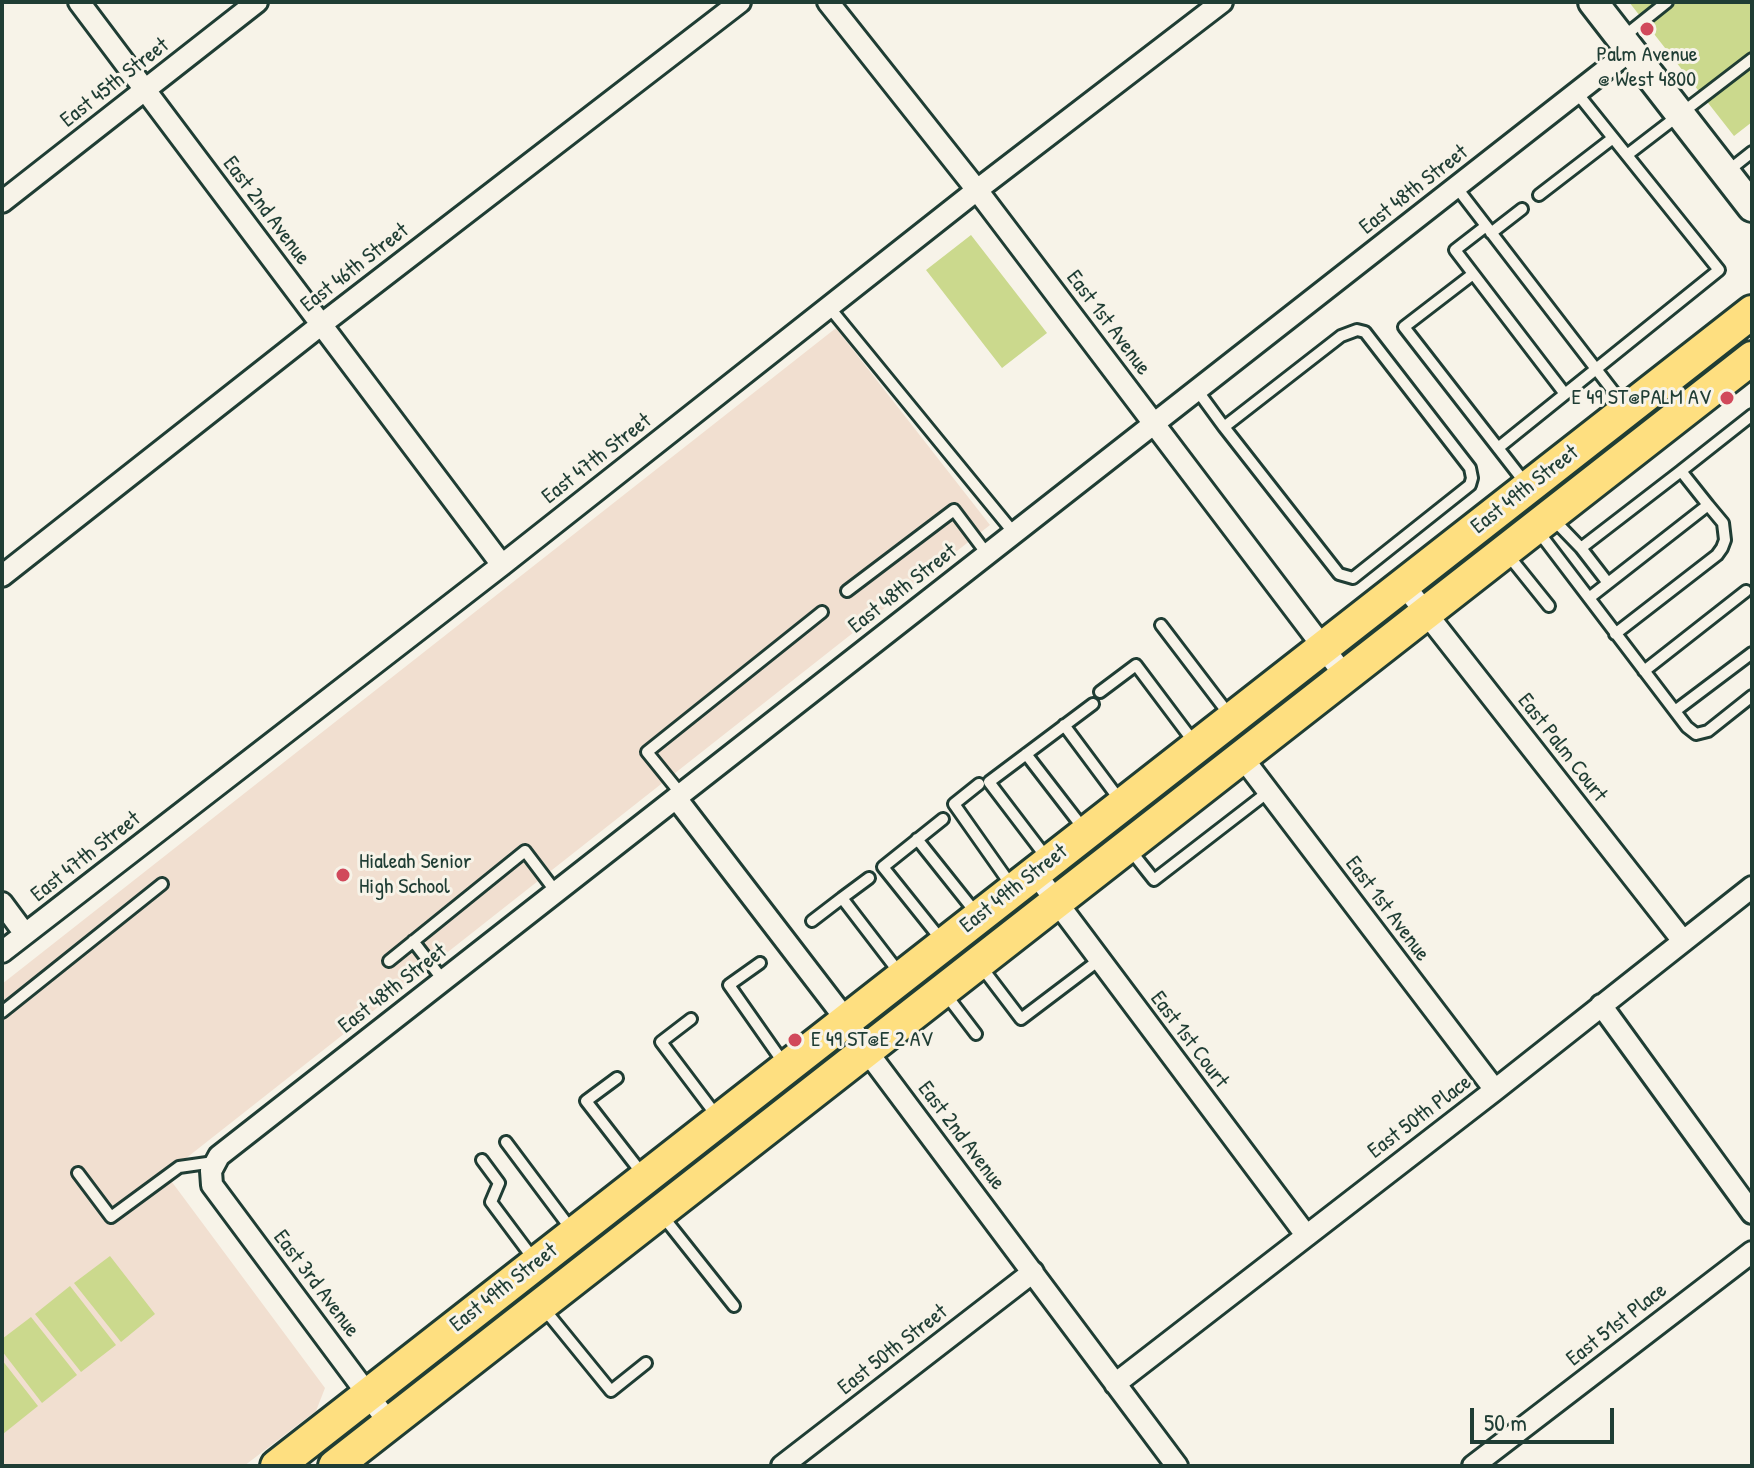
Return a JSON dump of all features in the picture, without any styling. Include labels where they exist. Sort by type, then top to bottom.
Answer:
[{"type":"main road","points":[[1593,2],[1752,207]]},
{"type":"main road","name":"East 49th Street","points":[[277,1466],[1752,312]]},
{"type":"main road","name":"East 49th Street","points":[[335,1466],[1752,358]]},
{"type":"street","name":"East 2nd Avenue","points":[[79,2],[502,565]]},
{"type":"street","name":"East 45th Street","points":[[2,202],[257,2]]},
{"type":"street","name":"East 46th Street","points":[[2,576],[322,324],[740,2]]},
{"type":"street","name":"East 1st Avenue","points":[[828,2],[977,190],[1345,676]]},
{"type":"street","name":"East 47th Street","points":[[2,952],[1222,2]]},
{"type":"street","name":"East 48th Street","points":[[214,1166],[219,1156],[1577,93],[1626,44]]},
{"type":"street","name":"East Palm Court","points":[[1404,585],[1683,941]]},
{"type":"street","name":"East 1st Avenue","points":[[1242,757],[1495,1090]]},
{"type":"street","name":"East 2nd Avenue","points":[[678,796],[1177,1466]]},
{"type":"street","name":"East 1st Court","points":[[1033,875],[1306,1235]]},
{"type":"street","name":"East 50th Place","points":[[1115,1384],[1752,887]]},
{"type":"street","points":[[2,903],[25,934]]},
{"type":"street","points":[[1601,1005],[1752,1213]]},
{"type":"street","name":"East 3rd Avenue","points":[[214,1166],[212,1185],[389,1423]]},
{"type":"street","name":"East 51st Place","points":[[1473,1466],[1752,1252]]},
{"type":"street","name":"East 50th Street","points":[[782,1466],[1033,1272]]},
{"type":"lane","points":[[1626,44],[1667,2]]},
{"type":"lane","points":[[1627,155],[1752,59]]},
{"type":"lane","points":[[1498,448],[1719,270],[1577,93]]},
{"type":"lane","points":[[1539,195],[1613,138]]},
{"type":"lane","points":[[1726,173],[1752,152]]},
{"type":"lane","points":[[1451,192],[1489,229],[1627,409]]},
{"type":"lane","points":[[1522,209],[1455,250],[1565,394]]},
{"type":"lane","points":[[1473,274],[1404,327],[1529,487]]},
{"type":"lane","points":[[829,307],[1014,533]]},
{"type":"lane","points":[[1197,390],[1224,427],[1339,574],[1353,578],[1470,485],[1472,478],[1470,468],[1365,332],[1357,330],[1341,336],[1224,427]]},
{"type":"lane","points":[[1581,548],[1752,415]]},
{"type":"lane","points":[[1615,634],[1722,548],[1725,540],[1723,523],[1681,471]]},
{"type":"lane","points":[[1589,598],[1708,505]]},
{"type":"lane","points":[[847,591],[954,510],[987,554]]},
{"type":"lane","points":[[1542,521],[1581,548],[1608,583]]},
{"type":"lane","points":[[1542,521],[1589,598],[1687,727],[1696,734],[1708,731],[1752,696]]},
{"type":"lane","points":[[1504,550],[1549,606]]},
{"type":"lane","points":[[1644,671],[1746,591]]},
{"type":"lane","points":[[678,796],[647,752],[822,612]]},
{"type":"lane","points":[[1161,625],[1232,719]]},
{"type":"lane","points":[[1675,711],[1752,653]]},
{"type":"lane","points":[[1100,692],[1136,665],[1197,746]]},
{"type":"lane","points":[[1033,875],[989,782],[1093,704]]},
{"type":"lane","points":[[1064,725],[1123,804]]},
{"type":"lane","points":[[1026,754],[1086,833]]},
{"type":"lane","points":[[979,784],[954,804],[1033,875]]},
{"type":"lane","points":[[1127,847],[1154,880],[1268,792]]},
{"type":"lane","points":[[943,819],[883,867],[944,944]]},
{"type":"lane","points":[[917,839],[979,917]]},
{"type":"lane","points":[[389,961],[525,851],[556,892]]},
{"type":"lane","points":[[812,921],[869,878]]},
{"type":"lane","points":[[2,1012],[162,884]]},
{"type":"lane","points":[[842,898],[902,977]]},
{"type":"lane","points":[[413,941],[443,980]]},
{"type":"lane","points":[[979,963],[1021,1019],[1099,960]]},
{"type":"lane","points":[[760,963],[729,985],[786,1067]]},
{"type":"lane","points":[[943,991],[976,1034]]},
{"type":"lane","points":[[691,1019],[661,1042],[720,1120]]},
{"type":"lane","points":[[617,1078],[586,1101],[645,1178]]},
{"type":"lane","points":[[506,1142],[575,1233]]},
{"type":"lane","points":[[482,1160],[499,1183],[491,1202],[536,1263]]},
{"type":"lane","points":[[78,1173],[111,1217],[179,1167],[214,1166]]},
{"type":"lane","points":[[660,1212],[734,1306]]},
{"type":"lane","points":[[541,1305],[611,1391],[646,1363]]},
{"type":"shaded area","name":"Hialeah Senior High School","points":[[836,328],[990,525],[166,1174],[325,1388],[316,1411],[244,1466],[2,1466],[2,984]]},
{"type":"green space","points":[[1629,2],[1752,2],[1752,122],[1734,136]]},
{"type":"green space","points":[[971,235],[1047,333],[1002,368],[926,270]]},
{"type":"green space","points":[[110,1256],[155,1314],[121,1342],[74,1283]]},
{"type":"green space","points":[[70,1286],[116,1345],[81,1372],[35,1314]]},
{"type":"green space","points":[[31,1317],[77,1375],[42,1403],[2,1351],[2,1339]]},
{"type":"green space","points":[[2,1360],[38,1406],[3,1434],[2,1432]]},
{"type":"place","name":"Palm Avenue @ West 4800","points":[[1647,29]]},
{"type":"place","name":"E 49 ST@PALM AV","points":[[1727,398]]},
{"type":"place","name":"Hialeah Senior High School","points":[[343,875]]},
{"type":"place","name":"E 49 ST@E 2 AV","points":[[795,1040]]}]
